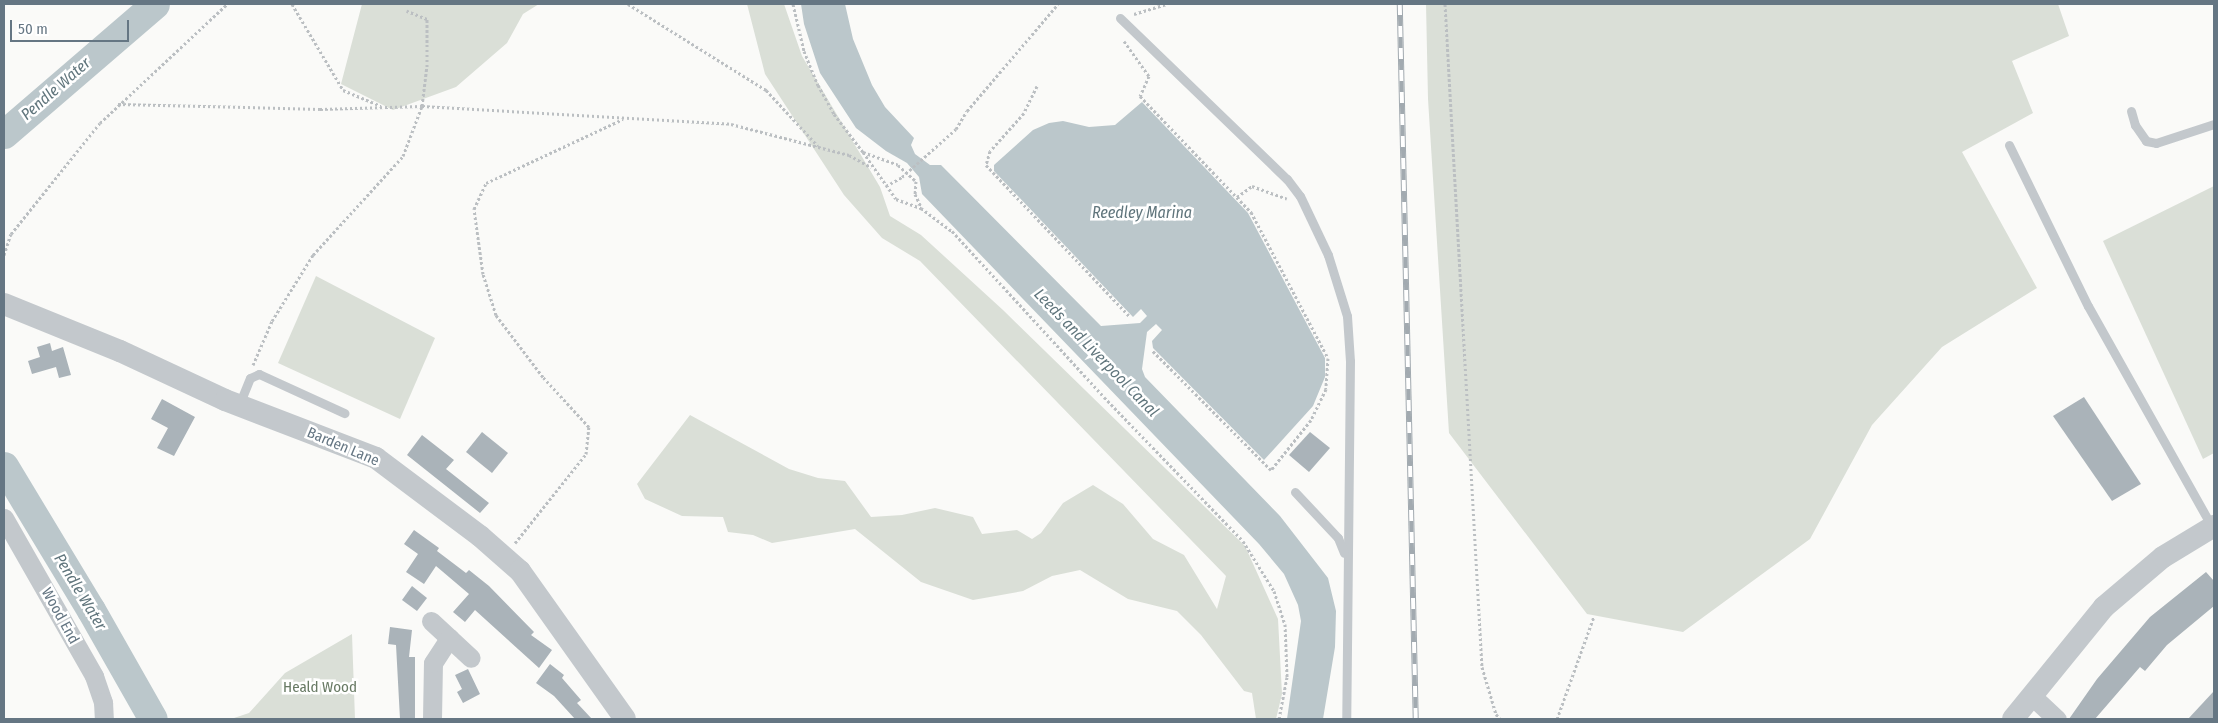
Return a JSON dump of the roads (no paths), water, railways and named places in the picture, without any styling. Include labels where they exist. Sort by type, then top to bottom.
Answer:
[{"type":"street","name":"Barden Lane","points":[[4,304],[120,351],[239,405],[376,458],[504,556],[520,571],[624,719]]},
{"type":"street","name":"Wood End","points":[[4,518],[94,676],[103,702],[104,719]]},
{"type":"street","points":[[2013,719],[2104,607],[2163,557],[2213,527]]},
{"type":"street","points":[[430,621],[471,658]]},
{"type":"street","points":[[432,719],[433,663],[449,638]]},
{"type":"street","points":[[2032,696],[2057,719]]},
{"type":"lane","points":[[1120,18],[1262,152],[1287,179],[1305,206],[1328,255],[1347,316],[1350,361],[1345,555],[1346,719]]},
{"type":"lane","points":[[2131,111],[2135,125],[2146,141],[2156,143],[2214,124]]},
{"type":"lane","points":[[2009,145],[2088,306],[2213,527]]},
{"type":"lane","points":[[239,405],[250,378],[259,374],[344,413]]},
{"type":"lane","points":[[1295,492],[1338,538],[1345,555]]},
{"type":"water","name":"Reedley Marina","points":[[801,4],[845,4],[853,39],[872,85],[885,107],[914,138],[911,145],[915,154],[930,165],[941,165],[1101,326],[1140,323],[1147,316],[1141,309],[1133,317],[994,171],[994,165],[1033,130],[1049,123],[1063,121],[1089,127],[1115,125],[1142,102],[1248,213],[1325,358],[1325,377],[1313,406],[1264,460],[1153,348],[1152,341],[1162,330],[1156,324],[1147,332],[1142,369],[1145,377],[1280,516],[1328,578],[1336,611],[1335,647],[1323,719],[1287,719],[1301,621],[1298,605],[1284,574],[1259,544],[922,194],[919,177],[907,163],[886,151],[856,128],[820,73],[804,24]]},
{"type":"waterway","name":"Pendle Water","points":[[4,134],[155,4]]},
{"type":"waterway","name":"Pendle Water","points":[[4,466],[91,610],[153,719]]},
{"type":"railway","points":[[1400,4],[1416,719]]},
{"type":"water label","name":"Leeds and Liverpool Canal","points":[[1096,353]]},
{"type":"park label","name":"Heald Wood","points":[[320,688]]}]
